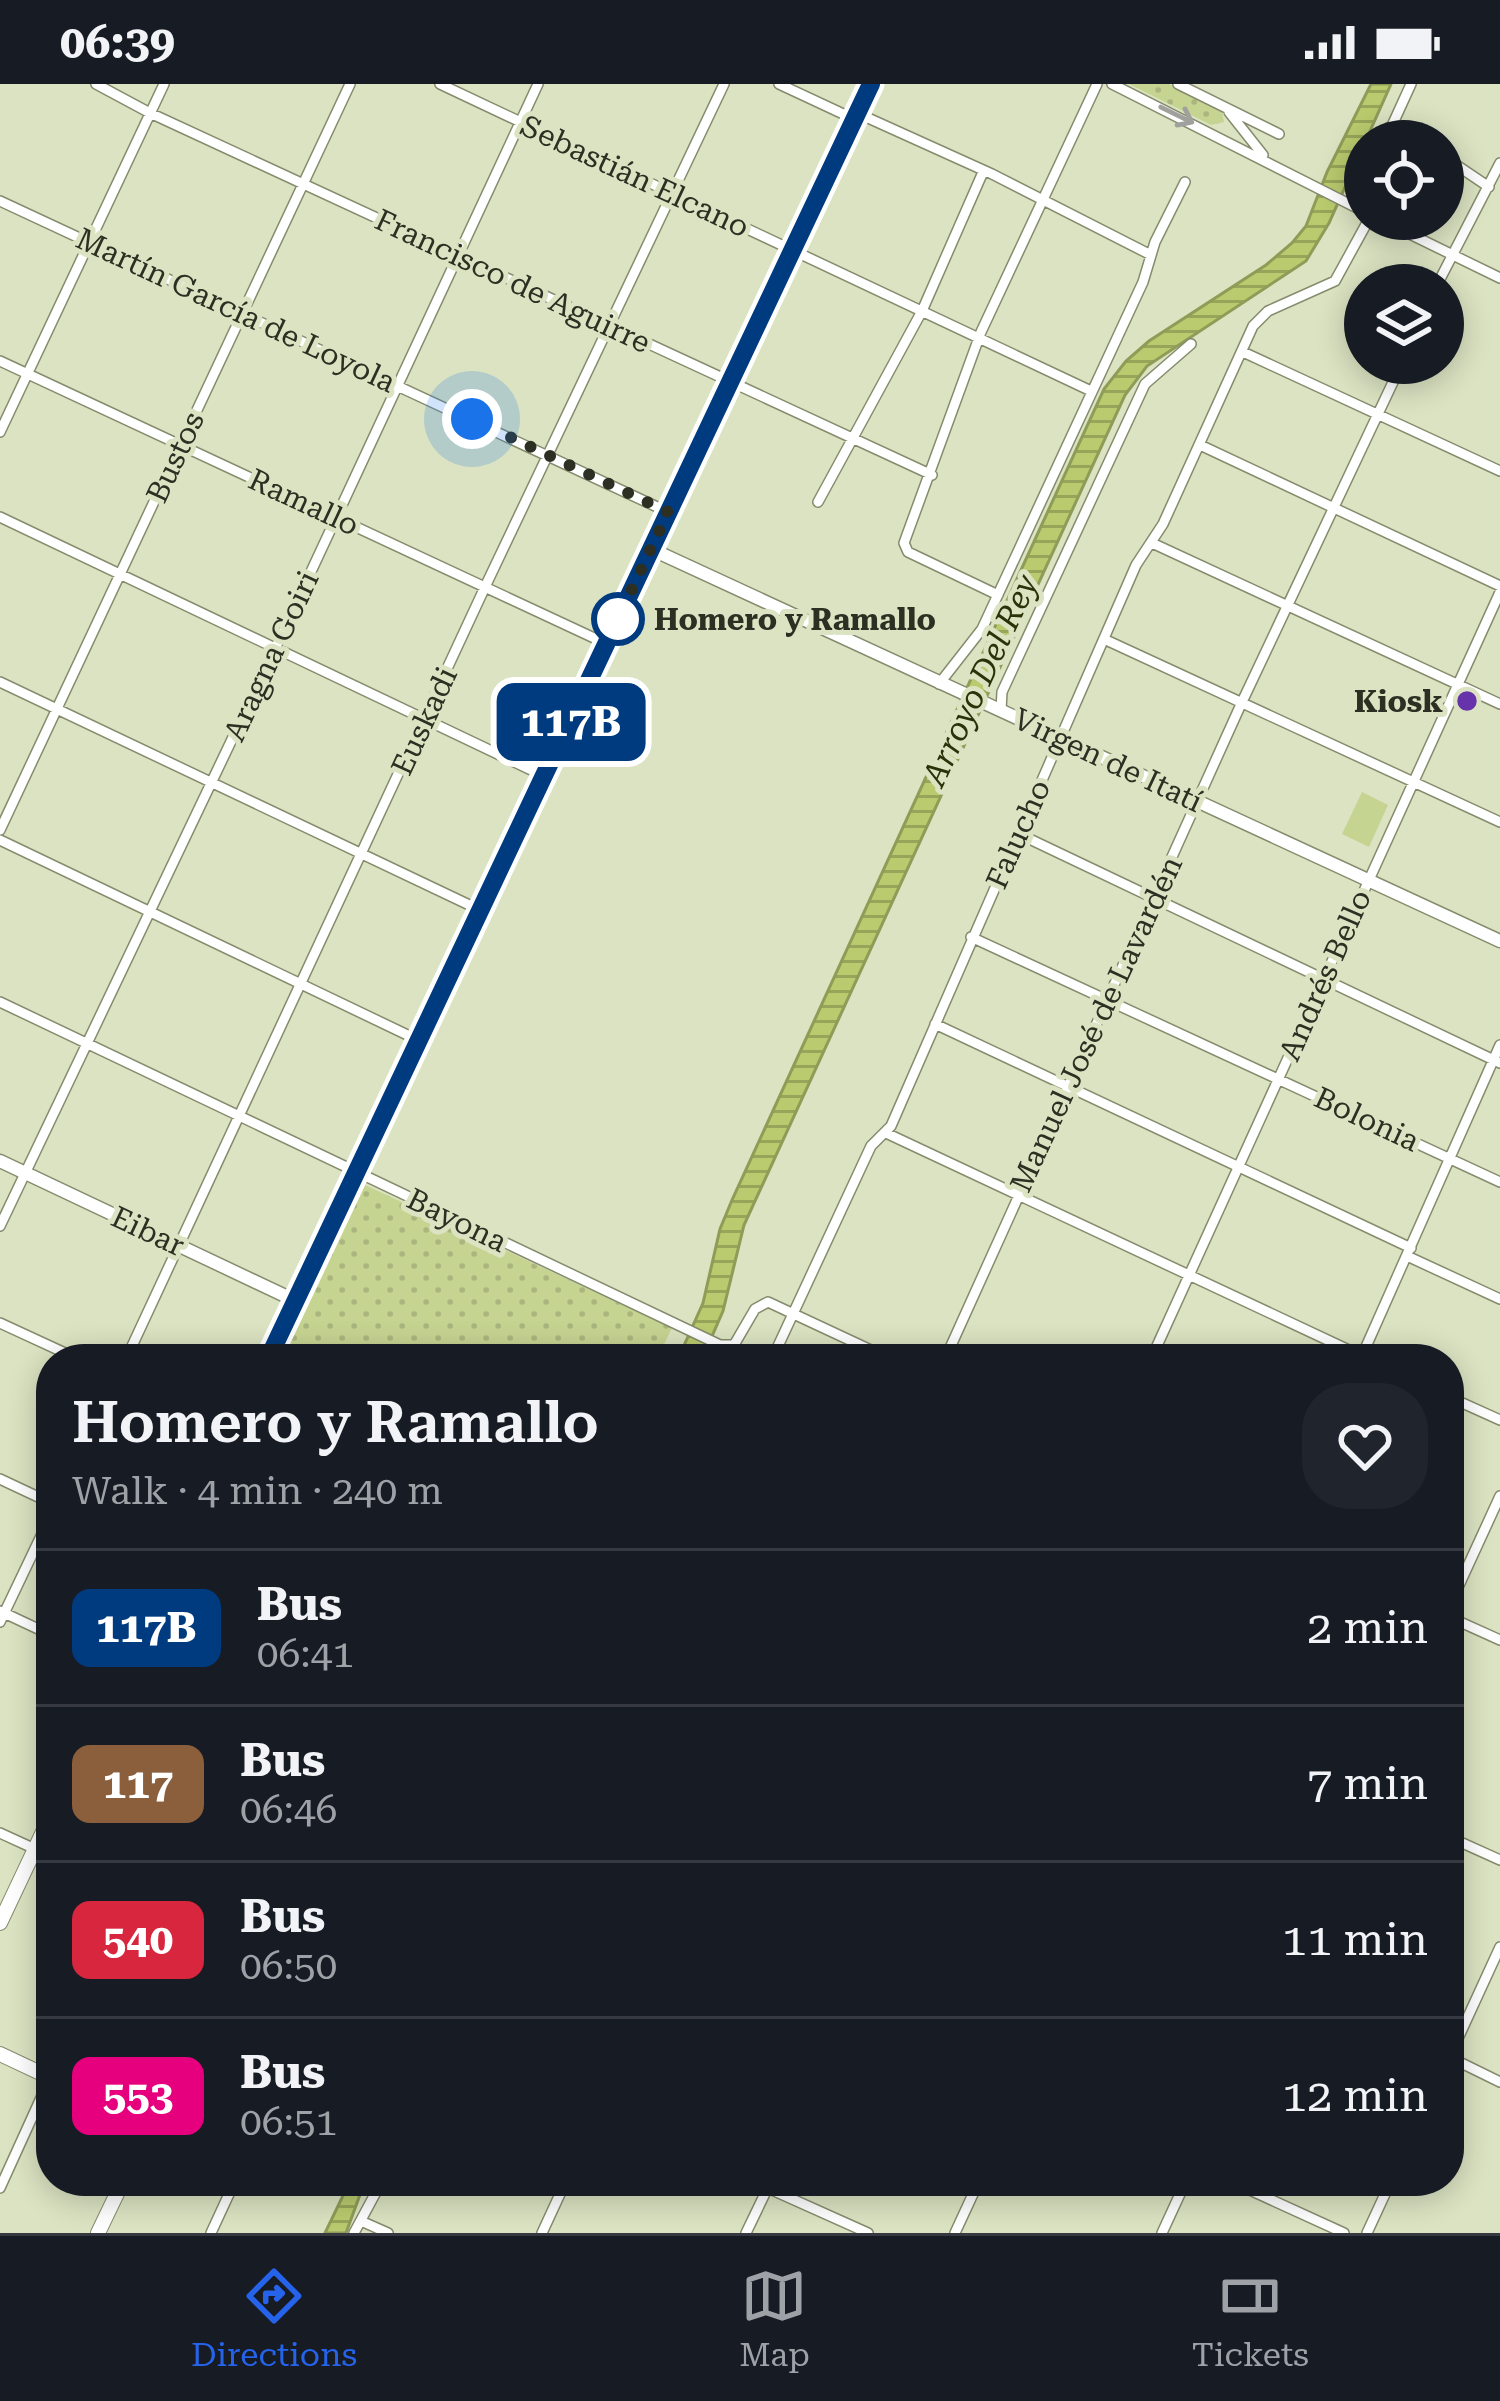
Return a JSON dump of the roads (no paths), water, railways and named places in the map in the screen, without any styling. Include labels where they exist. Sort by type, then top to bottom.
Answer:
[{"type":"main road","points":[[275,1344],[871,84]]},
{"type":"main road","points":[[0,1923],[35,1850]]},
{"type":"main road","points":[[0,2054],[36,2071]]},
{"type":"main road","points":[[98,2233],[116,2196]]},
{"type":"street","name":"Francisco de Aguirre","points":[[96,84],[932,475]]},
{"type":"street","points":[[0,432],[164,84]]},
{"type":"street","name":"Bustos","points":[[0,830],[350,84]]},
{"type":"street","name":"Sebastián Elcano","points":[[440,84],[1091,391]]},
{"type":"street","name":"Aragna Goiri","points":[[0,1226],[538,84]]},
{"type":"street","name":"Euskadi","points":[[133,1344],[484,587],[724,84]]},
{"type":"street","points":[[779,84],[1034,194],[1041,202],[1151,255]]},
{"type":"street","points":[[998,595],[904,548],[979,340],[1097,84]]},
{"type":"street","points":[[1112,84],[1344,202]]},
{"type":"street","points":[[1178,84],[1279,134]]},
{"type":"street","points":[[1394,120],[1411,84]]},
{"type":"street","points":[[1213,132],[1225,129],[1229,112]]},
{"type":"street","points":[[1229,112],[1268,162]]},
{"type":"street","points":[[1446,264],[1499,166]]},
{"type":"street","points":[[1464,170],[1489,187]]},
{"type":"street","points":[[818,502],[922,311],[983,172]]},
{"type":"street","points":[[944,686],[998,595],[1144,282],[1151,255],[1185,182]]},
{"type":"street","name":"Martín García de Loyola","points":[[0,201],[668,512]]},
{"type":"street","name":"Falucho","points":[[779,1344],[871,1146],[886,1132],[1136,565],[1152,543],[1259,318],[1335,281],[1355,240]]},
{"type":"street","points":[[1419,240],[1500,278]]},
{"type":"street","points":[[996,708],[1145,384],[1191,344]]},
{"type":"street","points":[[1243,352],[1500,471]]},
{"type":"street","name":"Ramallo","points":[[0,361],[607,644]]},
{"type":"street","name":"Manuel José de Lavardén","points":[[952,1344],[1242,702],[1392,384]]},
{"type":"street","points":[[1200,445],[1500,589]]},
{"type":"street","points":[[0,517],[546,777]]},
{"type":"street","points":[[1152,543],[1500,704]]},
{"type":"street","name":"Virgen de Itatí","points":[[651,549],[1500,941]]},
{"type":"street","name":"Andrés Bello","points":[[1157,1344],[1500,589]]},
{"type":"street","points":[[1106,640],[1500,822]]},
{"type":"street","points":[[0,682],[482,910]]},
{"type":"street","points":[[1019,834],[1497,1061]]},
{"type":"street","points":[[0,840],[420,1041]]},
{"type":"street","name":"Bolonia","points":[[971,938],[1500,1182]]},
{"type":"street","name":"Bayona","points":[[0,1002],[718,1344]]},
{"type":"street","points":[[935,1024],[1240,1166],[1500,1299]]},
{"type":"street","points":[[1369,1344],[1497,1061],[1500,1045]]},
{"type":"street","points":[[886,1132],[1334,1344]]},
{"type":"street","name":"Eibar","points":[[0,1161],[296,1300]]},
{"type":"street","name":"Bayona","points":[[735,1344],[761,1305],[774,1304],[793,1312]]},
{"type":"street","points":[[793,1312],[859,1344]]},
{"type":"street","points":[[0,1323],[46,1344]]},
{"type":"street","points":[[1464,1404],[1500,1420]]},
{"type":"street","points":[[0,1479],[36,1496]]},
{"type":"street","points":[[1464,1574],[1500,1496]]},
{"type":"street","points":[[36,1546],[2,1615],[36,1629]]},
{"type":"street","points":[[1464,1624],[1500,1640]]},
{"type":"street","points":[[0,1833],[35,1850]]},
{"type":"street","points":[[1464,1844],[1500,1860]]},
{"type":"street","points":[[1464,2025],[1500,1947]]},
{"type":"street","points":[[1464,2065],[1500,2082]]},
{"type":"street","points":[[0,2188],[36,2110]]},
{"type":"street","points":[[212,2233],[228,2196]]},
{"type":"street","points":[[354,2233],[374,2196]]},
{"type":"street","points":[[542,2233],[559,2196]]},
{"type":"street","points":[[746,2233],[764,2196]]},
{"type":"street","points":[[792,2196],[868,2233]]},
{"type":"street","points":[[955,2233],[972,2196]]},
{"type":"street","points":[[1162,2233],[1179,2196]]},
{"type":"street","points":[[1263,2196],[1344,2233]]},
{"type":"street","points":[[1367,2233],[1384,2196]]},
{"type":"street","points":[[361,2221],[388,2233]]},
{"type":"water","points":[[1371,84],[1391,84],[1375,120],[1353,120]]},
{"type":"water","name":"Arroyo Del Rey","points":[[1344,138],[1344,189],[1306,261],[1147,366],[1125,395],[744,1225],[723,1311],[709,1344],[685,1344],[703,1303],[720,1229],[732,1200],[1104,389],[1149,341],[1266,265],[1306,226]]},
{"type":"water","points":[[343,2196],[360,2196],[346,2233],[325,2233]]},
{"type":"place","name":"Homero y Ramallo","points":[[618,619]]},
{"type":"place","name":"Kiosk","points":[[1467,701]]}]
